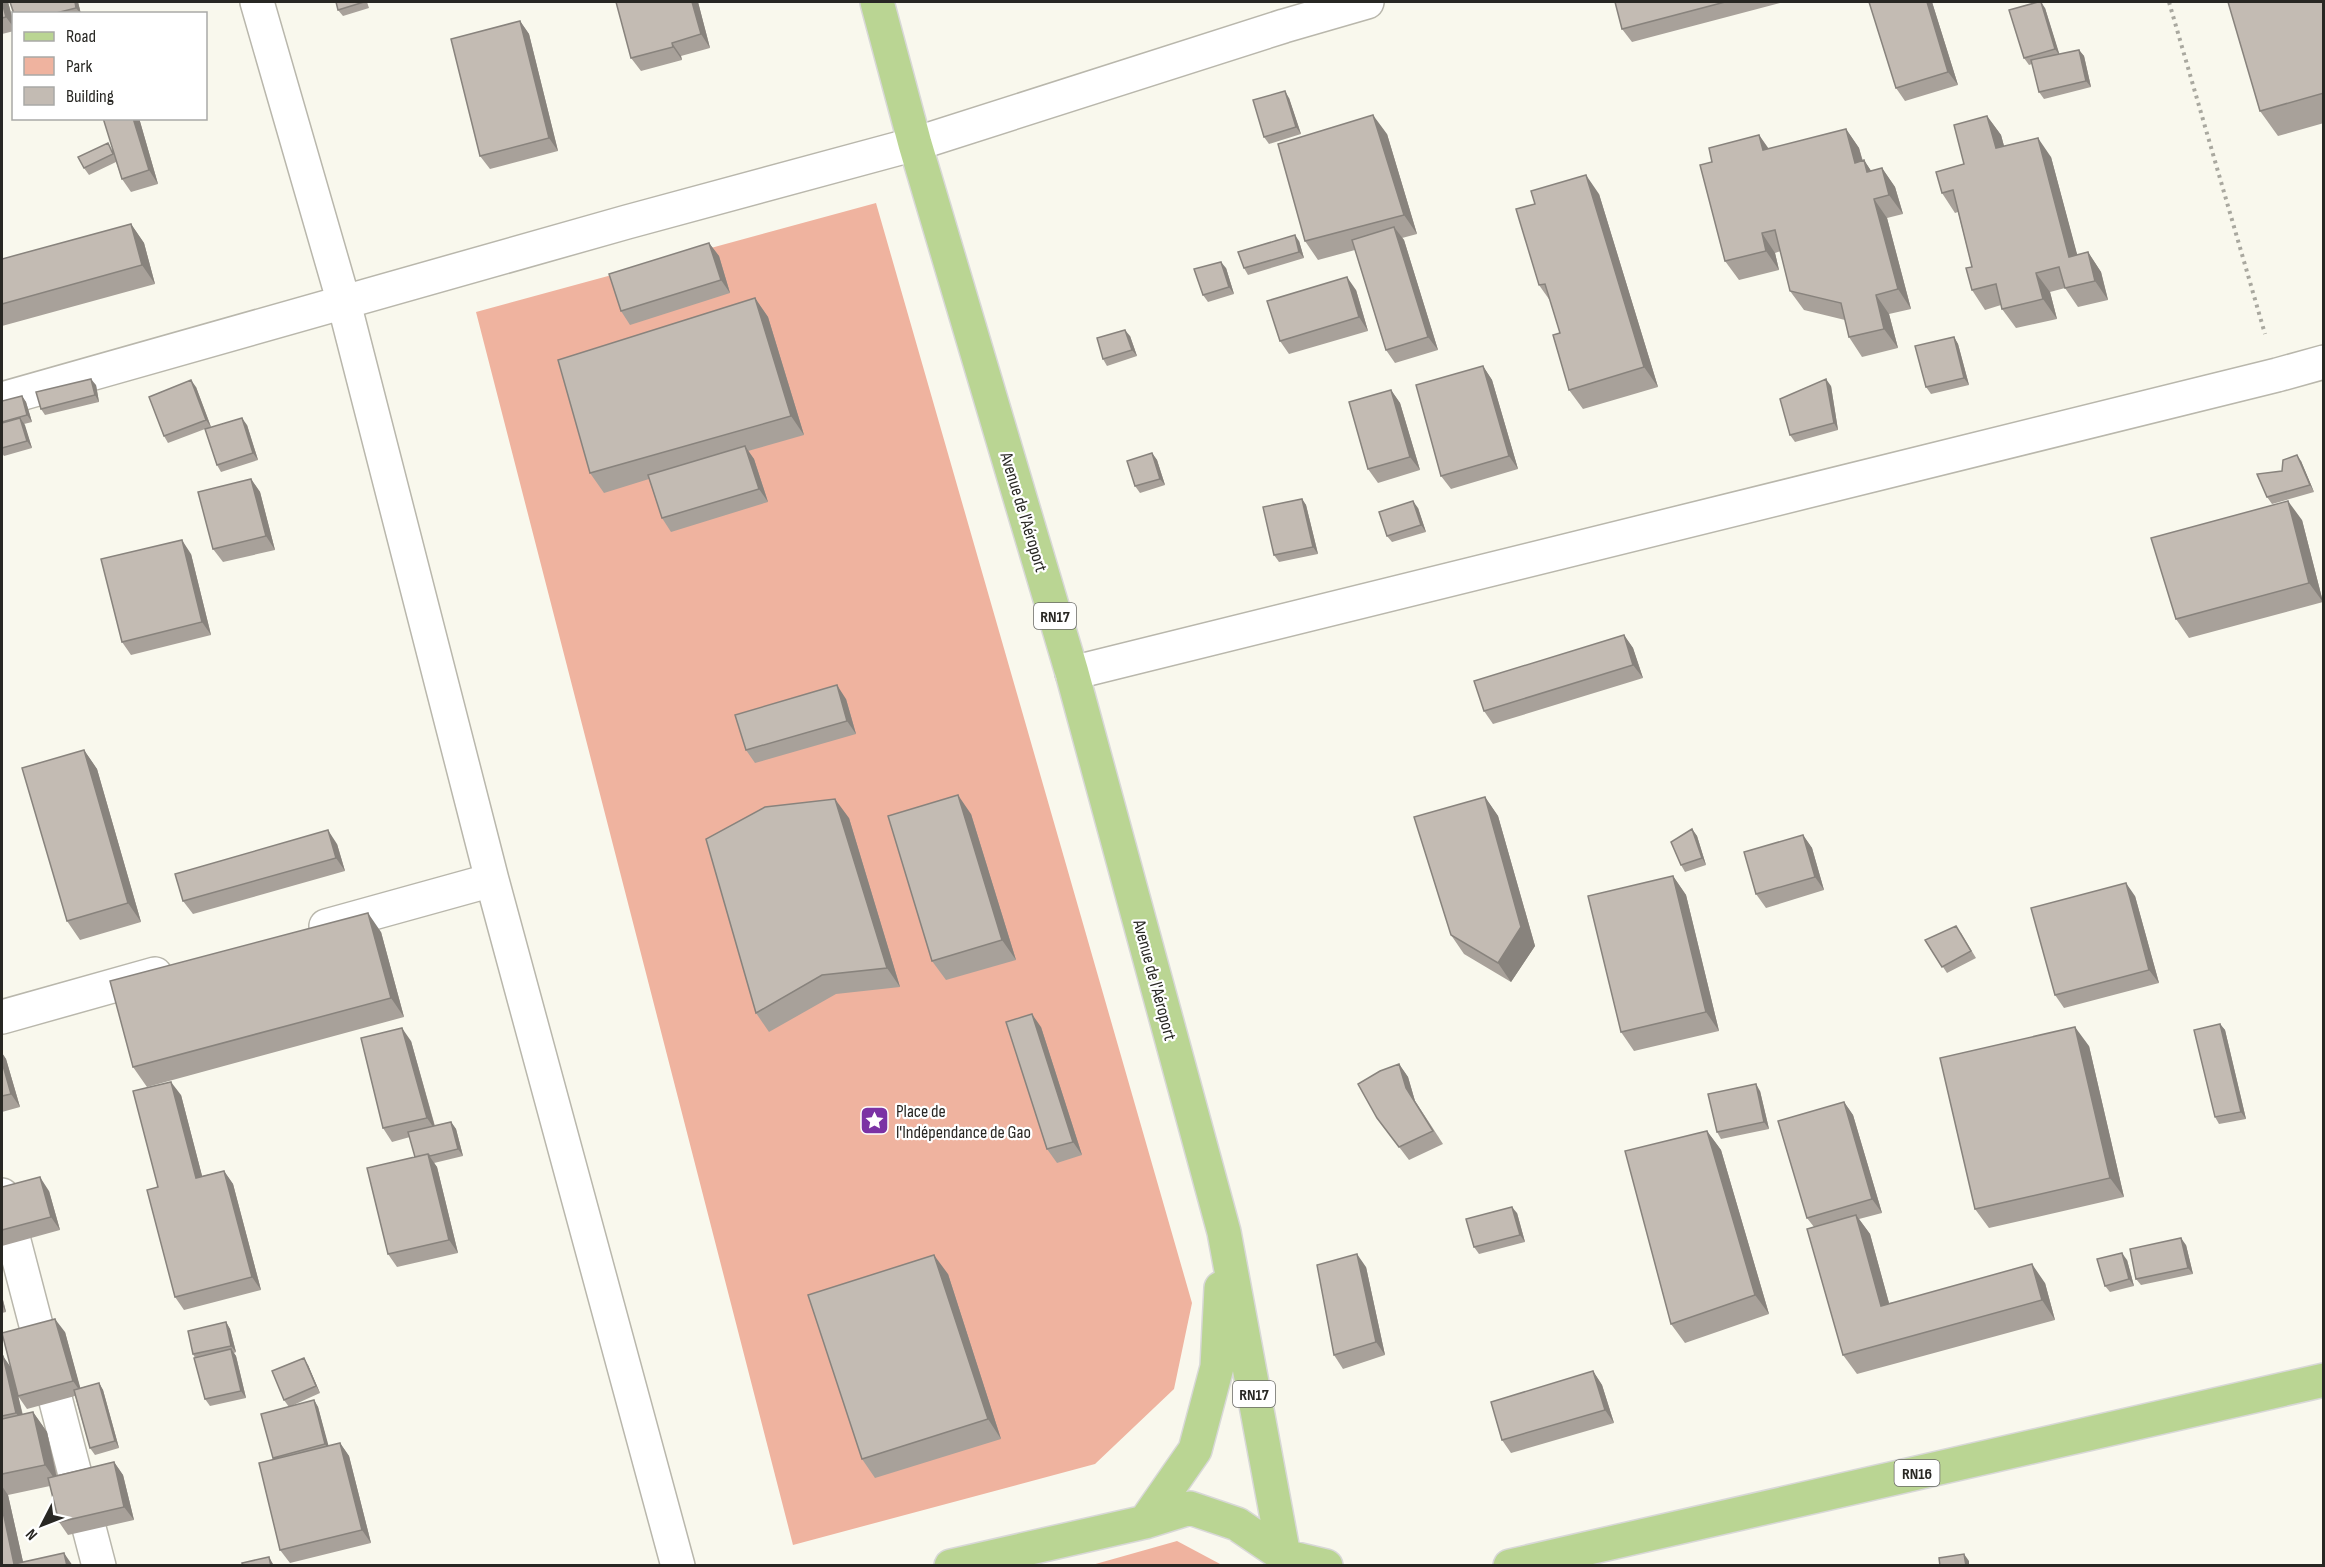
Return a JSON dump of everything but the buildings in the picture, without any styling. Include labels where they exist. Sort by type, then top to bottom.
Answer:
[{"type":"main road","name":"Avenue de l'Aéroport","points":[[877,2],[915,144],[1072,673],[1224,1232]]},
{"type":"main road","name":"RN17","points":[[1145,1522],[1195,1450],[1198,1439],[1217,1367],[1224,1232]]},
{"type":"main road","name":"RN17","points":[[1224,1232],[1288,1561]]},
{"type":"main road","name":"RN16","points":[[1510,1566],[2324,1380]]},
{"type":"main road","points":[[951,1566],[1145,1522],[1190,1508],[1237,1524],[1288,1561],[1326,1566]]},
{"type":"street","points":[[256,2],[344,303],[492,880],[678,1566]]},
{"type":"street","points":[[2,399],[616,225],[915,144],[1280,14],[1367,2]]},
{"type":"street","points":[[1072,673],[2324,362]]},
{"type":"street","points":[[298,934],[492,880]]},
{"type":"street","points":[[2,1017],[184,966]]},
{"type":"street","points":[[2,1195],[99,1566]]},
{"type":"path","points":[[2169,2],[2277,375]]},
{"type":"green space","points":[[876,203],[1192,1303],[1174,1389],[1095,1464],[793,1545],[476,312]]},
{"type":"green space","points":[[1177,1541],[1222,1565],[1092,1565]]},
{"type":"place","name":"Place de l'Indépendance de Gao","points":[[875,1121]]}]
